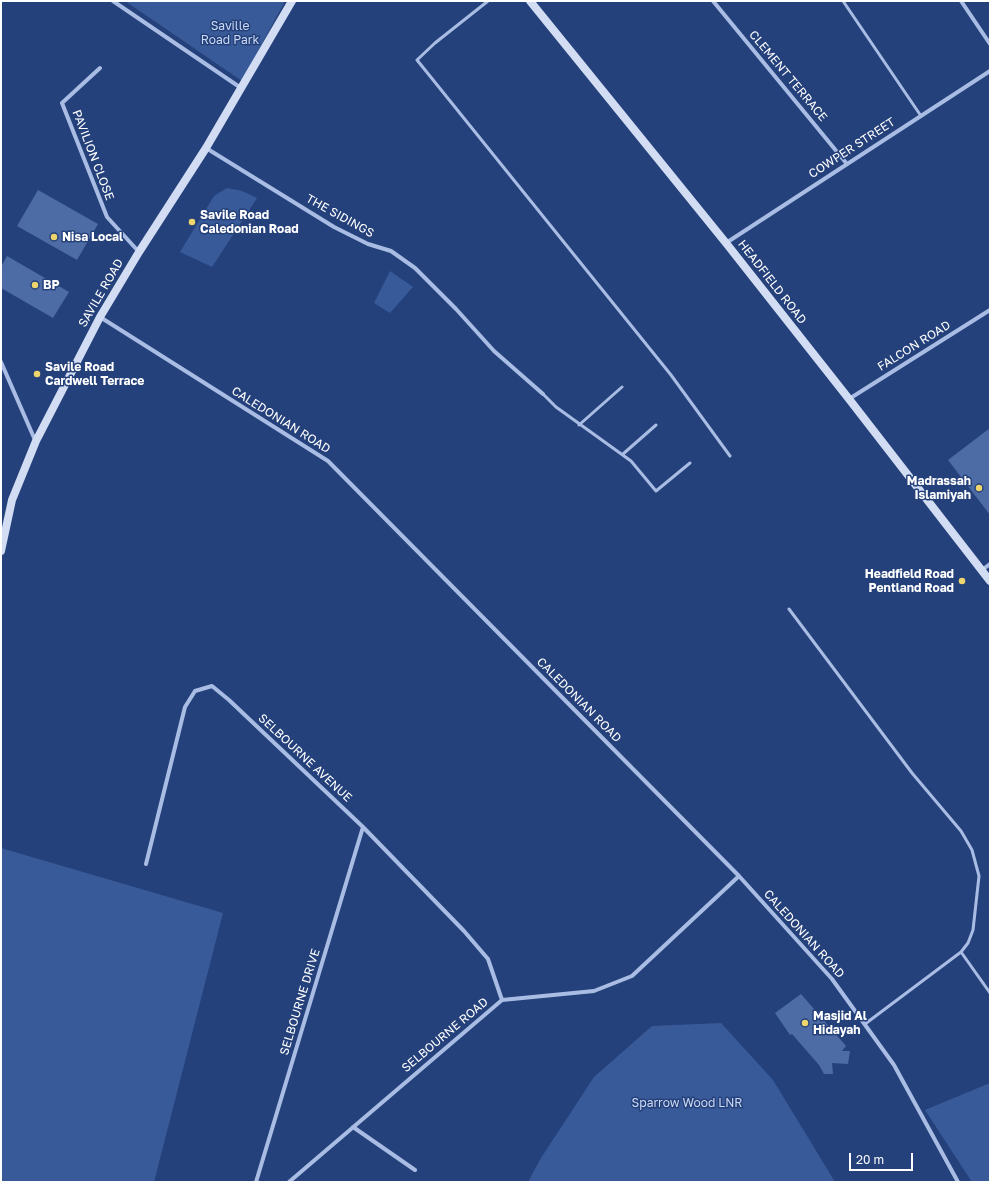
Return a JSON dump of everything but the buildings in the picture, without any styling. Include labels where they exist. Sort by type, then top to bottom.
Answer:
[{"type":"street","points":[[112,1],[241,88]]},
{"type":"street","name":"SAVILE ROAD","points":[[1,551],[12,500],[36,441],[100,317],[139,252],[206,148],[292,1]]},
{"type":"street","name":"HEADFIELD ROAD","points":[[530,1],[726,243],[990,581]]},
{"type":"street","name":"CLEMENT TERRACE","points":[[713,1],[847,164]]},
{"type":"street","points":[[961,1],[990,44]]},
{"type":"street","name":"PAVILION CLOSE","points":[[100,68],[62,103],[107,217],[139,252]]},
{"type":"street","name":"COWPER STREET","points":[[726,243],[990,71]]},
{"type":"street","name":"THE SIDINGS","points":[[206,148],[334,227],[368,244],[391,251],[415,268],[456,309],[494,352],[543,394]]},
{"type":"street","name":"FALCON ROAD","points":[[849,399],[990,310]]},
{"type":"street","name":"CALEDONIAN ROAD","points":[[100,317],[328,461],[740,876],[832,979],[894,1065],[958,1182]]},
{"type":"street","points":[[1,362],[36,441]]},
{"type":"street","points":[[982,570],[990,564]]},
{"type":"street","name":"SELBOURNE AVENUE","points":[[146,864],[185,707],[195,691],[212,686],[229,700],[363,827],[464,931],[488,959],[502,1000]]},
{"type":"street","name":"SELBOURNE DRIVE","points":[[256,1182],[363,827]]},
{"type":"street","name":"SELBOURNE ROAD","points":[[289,1182],[502,1000],[594,991],[632,976],[740,876]]},
{"type":"street","points":[[353,1127],[415,1170]]},
{"type":"lane","points":[[488,1],[435,43],[417,60],[671,375],[730,456]]},
{"type":"lane","points":[[843,1],[921,116]]},
{"type":"lane","points":[[580,425],[622,386]]},
{"type":"lane","points":[[543,394],[556,407],[623,454],[631,461],[656,491],[690,463]]},
{"type":"lane","points":[[623,454],[656,426]]},
{"type":"lane","points":[[789,609],[912,773],[961,831],[972,850],[979,876],[973,930],[968,943],[961,952],[864,1024]]},
{"type":"lane","points":[[961,952],[990,993]]},
{"type":"green space","name":"Saville Road Park","points":[[125,1],[285,1],[242,81]]},
{"type":"green space","points":[[227,188],[242,191],[257,198],[212,267],[180,252],[214,196]]},
{"type":"green space","points":[[390,271],[413,287],[390,313],[374,303]]},
{"type":"green space","points":[[1,848],[223,913],[154,1182],[1,1182]]},
{"type":"green space","name":"Sparrow Wood LNR","points":[[721,1023],[773,1080],[835,1182],[528,1182],[541,1158],[594,1077],[652,1026]]},
{"type":"green space","points":[[990,1083],[990,1182],[972,1182],[925,1110]]},
{"type":"place","name":"Savile Road Caledonian Road","points":[[192,222]]},
{"type":"place","name":"Nisa Local","points":[[54,237]]},
{"type":"place","name":"BP","points":[[35,285]]},
{"type":"place","name":"Savile Road Cardwell Terrace","points":[[37,374]]},
{"type":"place","name":"Madrassah Islamiyah","points":[[979,488]]},
{"type":"place","name":"Headfield Road Pentland Road","points":[[962,581]]},
{"type":"place","name":"Masjid Al Hidayah","points":[[805,1023]]}]
